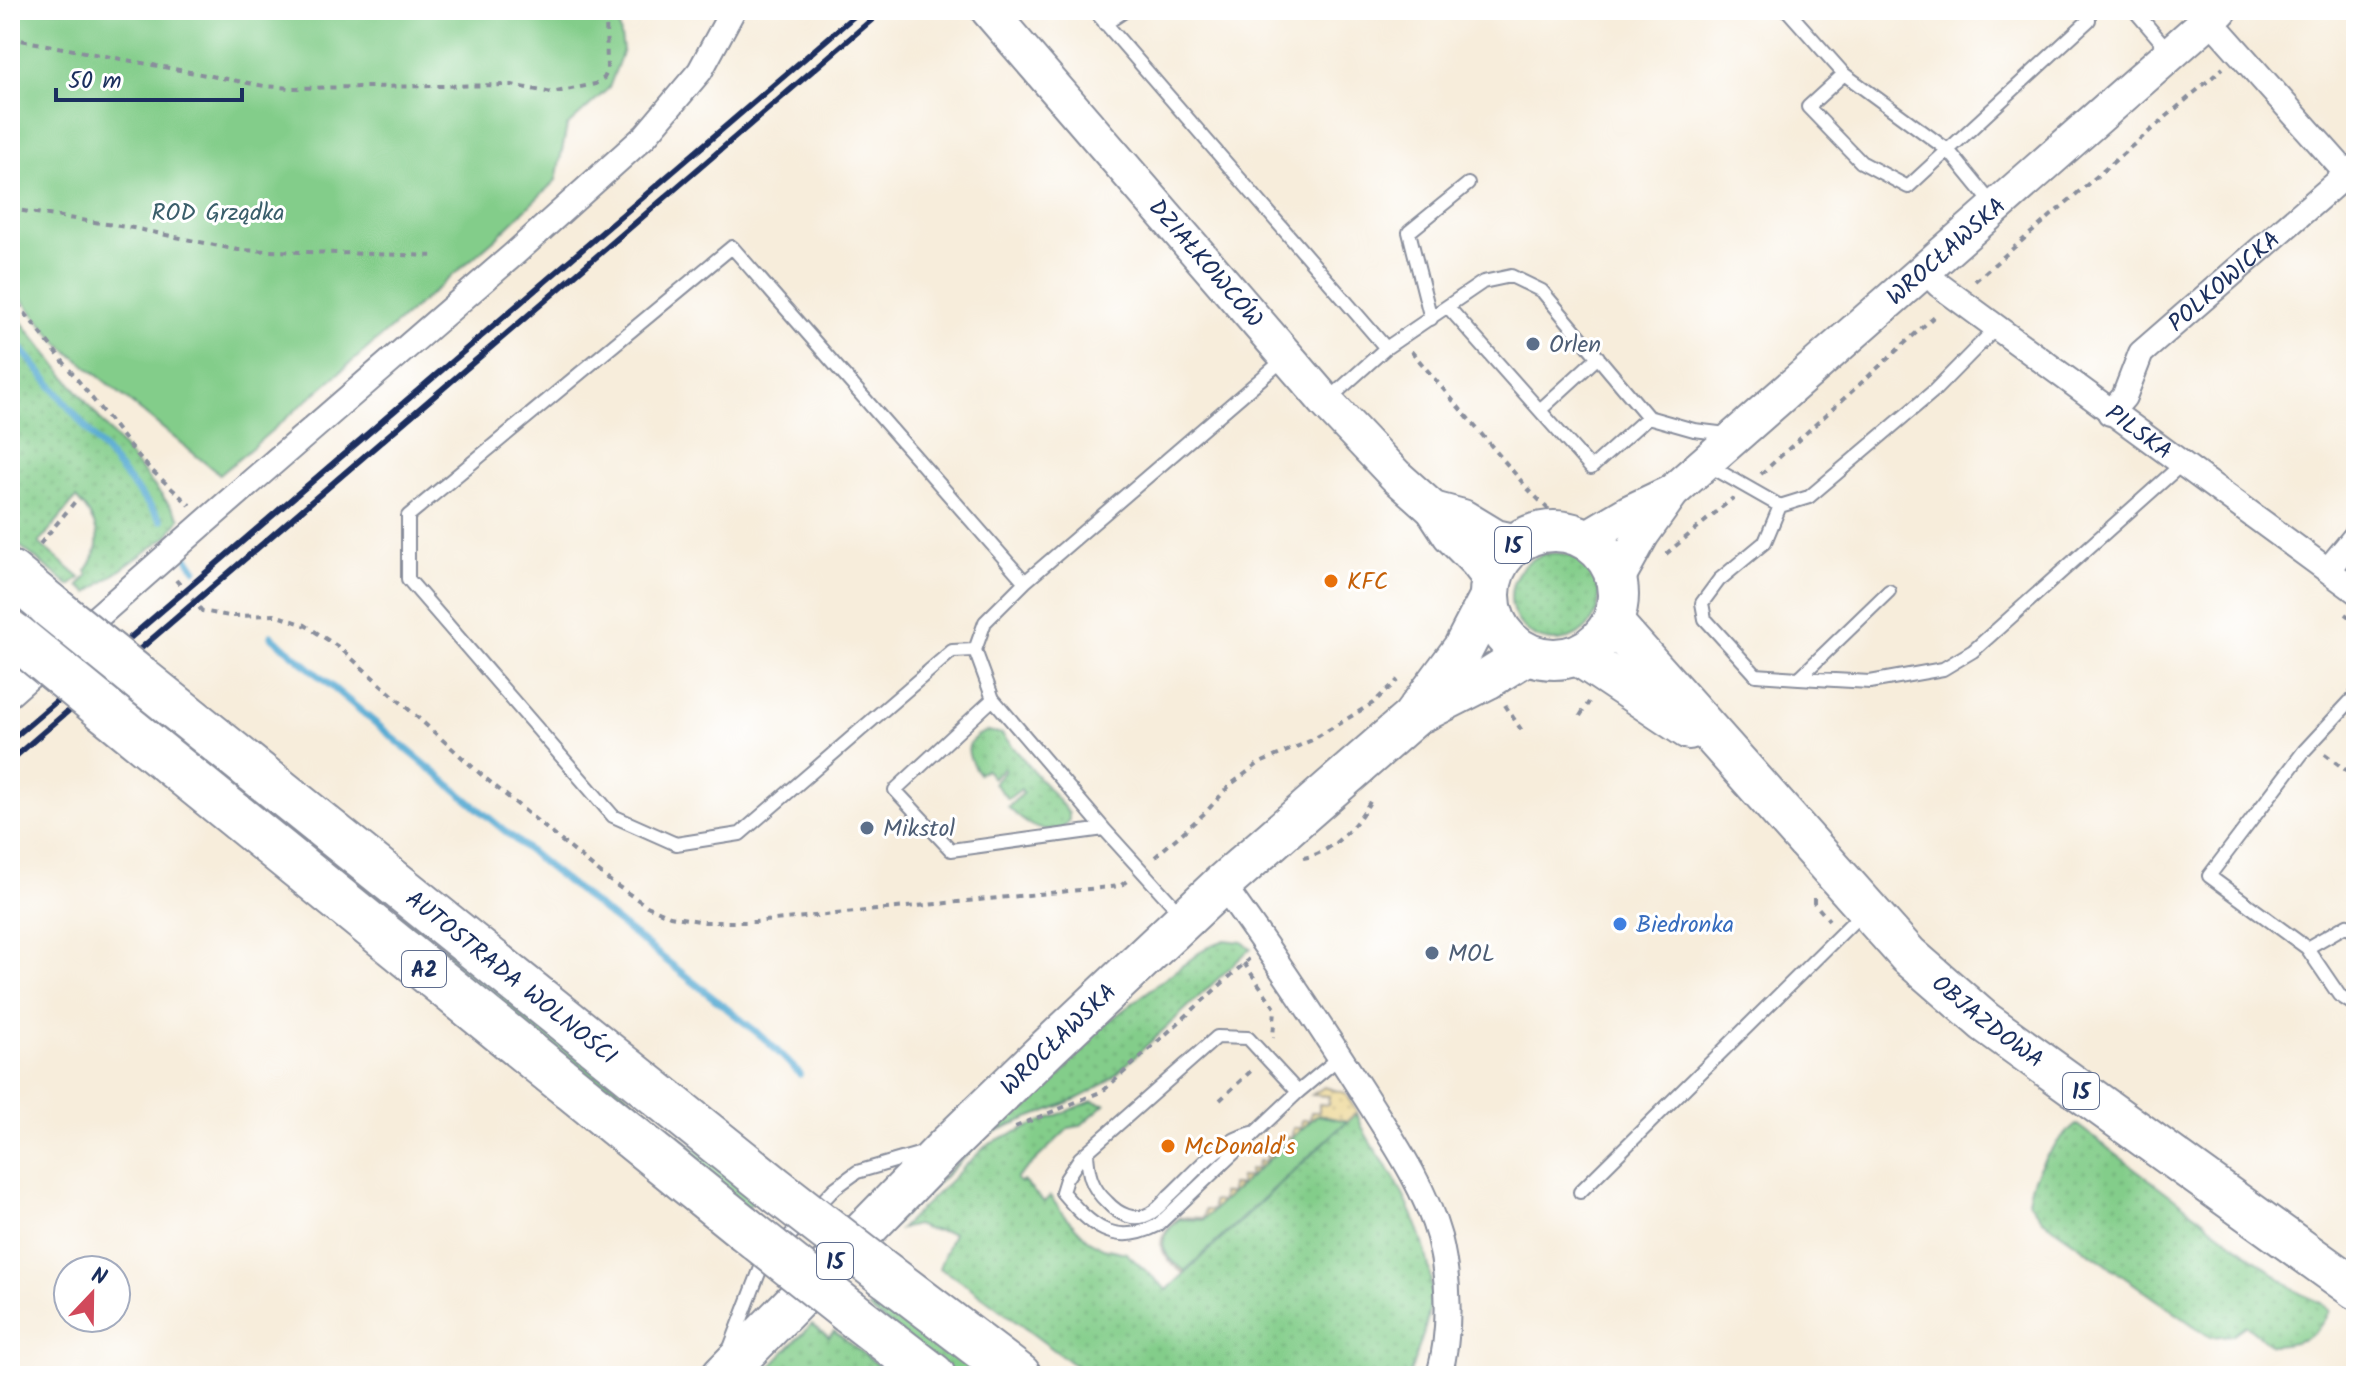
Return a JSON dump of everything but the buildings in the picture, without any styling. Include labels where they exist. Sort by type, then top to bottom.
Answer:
[{"type":"highway","name":"AUTOSTRADA WOLNOŚCI","points":[[25,559],[50,606],[779,1192],[1019,1376]]},
{"type":"highway","name":"AUTOSTRADA WOLNOŚCI","points":[[12,634],[744,1228],[933,1376]]},
{"type":"main road","name":"15","points":[[1531,528],[1528,536],[1549,530],[1568,532],[1574,528]]},
{"type":"main road","name":"15","points":[[1490,590],[1498,562],[1531,528]]},
{"type":"main road","points":[[1490,590],[1493,616],[1501,632],[1512,645],[1527,654],[1544,659],[1561,659],[1578,655],[1604,636],[1613,623],[1619,601],[1617,579],[1606,556],[1574,528]]},
{"type":"main road","name":"WROCŁAWSKA","points":[[720,1376],[948,1145],[1185,918],[1412,718],[1463,649],[1490,590]]},
{"type":"main road","name":"OBJAZDOWA","points":[[1613,623],[1908,955],[1985,1022],[2356,1289]]},
{"type":"main road","name":"WROCŁAWSKA","points":[[1412,718],[1527,654]]},
{"type":"main road","name":"OBJAZDOWA","points":[[1578,655],[1738,762]]},
{"type":"street","points":[[10,694],[645,136],[700,71],[733,10]]},
{"type":"street","name":"DZIAŁKOWCÓW","points":[[988,10],[1365,446],[1433,509],[1450,535],[1477,562],[1490,590]]},
{"type":"street","points":[[2215,15],[2353,174]]},
{"type":"street","name":"WROCŁAWSKA","points":[[1617,579],[1642,534],[1672,492],[2215,15]]},
{"type":"street","name":"POLKOWICKA","points":[[2110,413],[2124,397],[2141,353],[2353,174]]},
{"type":"street","name":"PILSKA","points":[[1925,271],[1939,285],[2110,413],[2356,591]]},
{"type":"street","name":"WROCŁAWSKA","points":[[1574,528],[1628,513],[1672,492]]},
{"type":"street","name":"DZIAŁKOWCÓW","points":[[1433,509],[1463,517],[1496,537],[1531,528]]},
{"type":"street","points":[[2328,570],[2356,536]]},
{"type":"street","points":[[1222,884],[1340,1057],[1414,1179],[1439,1237],[1447,1288],[1448,1312],[1439,1376]]},
{"type":"lane","points":[[1094,10],[1386,348]]},
{"type":"lane","points":[[1105,24],[1126,10]]},
{"type":"lane","points":[[1787,10],[1844,74],[1949,151],[1996,208]]},
{"type":"lane","points":[[1844,74],[1808,107],[1861,162],[1908,187],[2089,20],[2088,10]]},
{"type":"lane","points":[[2134,10],[2171,54]]},
{"type":"lane","points":[[1431,319],[1409,232],[1468,184]]},
{"type":"lane","points":[[975,650],[952,651],[740,834],[676,844],[613,816],[408,579],[408,516],[732,247],[1025,582]]},
{"type":"lane","points":[[1326,402],[1386,348],[1483,282],[1511,276],[1542,291],[1648,417],[1694,430],[1738,434]]},
{"type":"lane","points":[[1448,307],[1591,468],[1648,417]]},
{"type":"lane","points":[[1705,463],[1780,506],[1809,497],[1935,390],[1996,328]]},
{"type":"lane","points":[[1185,918],[993,699],[975,650],[985,622],[1025,582],[1286,356]]},
{"type":"lane","points":[[1540,410],[1598,357]]},
{"type":"lane","points":[[1780,506],[1765,542],[1719,580],[1702,603],[1705,619],[1756,675],[1870,682],[1943,669],[1973,651],[2182,464]]},
{"type":"lane","points":[[1799,678],[1889,591]]},
{"type":"lane","points":[[2356,695],[2311,743],[2209,876],[2307,948],[2339,995],[2356,1006]]},
{"type":"lane","points":[[993,699],[895,790],[951,850],[1104,829]]},
{"type":"lane","points":[[1580,1192],[1866,909]]},
{"type":"lane","points":[[2307,948],[2347,925],[2356,934]]},
{"type":"lane","points":[[1298,1092],[1248,1038],[1217,1037],[1087,1152],[1066,1179],[1062,1192],[1097,1228],[1112,1233],[1137,1234],[1158,1225],[1298,1092],[1340,1057]]},
{"type":"lane","points":[[1087,1152],[1090,1180],[1097,1193],[1114,1210],[1134,1217],[1143,1216],[1156,1209],[1235,1138],[1256,1132]]},
{"type":"path","points":[[10,38],[264,86],[512,85],[552,93],[575,90],[604,78],[607,72],[606,10]]},
{"type":"path","points":[[10,209],[133,228],[238,250],[437,256]]},
{"type":"path","points":[[10,294],[128,444],[205,522]]},
{"type":"path","points":[[25,559],[78,498]]},
{"type":"path","points":[[1531,528],[1552,513],[1574,528]]},
{"type":"path","points":[[161,562],[202,611]]},
{"type":"path","points":[[1141,869],[1206,812],[1230,785],[1258,764],[1312,740],[1373,703],[1406,673]]},
{"type":"path","points":[[1487,679],[1522,731]]},
{"type":"path","points":[[2311,743],[2356,778]]},
{"type":"path","points":[[1300,858],[1321,855],[1365,810],[1376,790]]},
{"type":"path","points":[[1010,1129],[1103,1091],[1266,945]]},
{"type":"path","points":[[1244,963],[1275,1008],[1272,1052]]},
{"type":"path","points":[[1220,1100],[1253,1069]]},
{"type":"green space","name":"ROD Grządka","points":[[10,10],[617,10],[623,50],[609,88],[567,126],[556,180],[495,239],[220,475],[59,344],[10,286]]},
{"type":"green space","points":[[10,308],[180,518],[168,536],[88,593],[79,586],[88,575],[86,571],[96,551],[97,533],[90,515],[76,498],[39,543],[80,578],[70,586],[10,538]]},
{"type":"green space","points":[[1555,553],[1572,557],[1586,566],[1595,580],[1599,597],[1595,614],[1586,628],[1572,637],[1555,641],[1538,637],[1524,628],[1515,614],[1511,597],[1515,580],[1524,566],[1538,557]]},
{"type":"green space","points":[[125,691],[756,1198],[746,1210],[119,696]]},
{"type":"green space","points":[[988,731],[1002,734],[1069,813],[1069,821],[1063,828],[1046,830],[1032,826],[1008,807],[1023,793],[1021,789],[1008,799],[994,783],[1005,771],[1004,768],[993,778],[985,769],[979,774],[968,749],[974,739]]},
{"type":"green space","points":[[1225,940],[1242,942],[1251,948],[1113,1077],[1068,1103],[987,1136],[887,1232],[1068,1052],[1207,947]]},
{"type":"green space","points":[[1092,1101],[1105,1104],[1080,1126],[1069,1128],[1016,1179],[1020,1183],[1023,1181],[1044,1202],[1050,1196],[1087,1239],[1103,1248],[1126,1253],[1167,1290],[1357,1112],[1369,1139],[1404,1195],[1428,1261],[1429,1311],[1409,1376],[1089,1376],[964,1283],[939,1268],[953,1233],[916,1225],[900,1229],[989,1143]]},
{"type":"green space","points":[[1317,1115],[1347,1121],[1185,1271],[1171,1260],[1163,1245],[1167,1232],[1179,1219],[1203,1220]]},
{"type":"green space","points":[[2076,1124],[2301,1294],[2320,1302],[2329,1311],[2324,1321],[2306,1338],[2282,1344],[2271,1345],[2246,1325],[2232,1335],[2210,1337],[2043,1220],[2028,1200],[2030,1189],[2045,1158]]},
{"type":"green space","points":[[884,1290],[994,1376],[956,1376],[869,1309]]},
{"type":"green space","points":[[812,1324],[829,1337],[834,1331],[892,1376],[761,1376]]},
{"type":"sand","points":[[1324,1087],[1345,1093],[1357,1112],[1347,1121],[1317,1115],[1203,1220],[1179,1219],[1169,1229],[1166,1252],[1185,1271],[1183,1273],[1168,1259],[1162,1246],[1162,1239],[1170,1225],[1179,1217],[1204,1218],[1205,1210],[1213,1210],[1213,1201],[1222,1202],[1222,1193],[1231,1193],[1231,1185],[1239,1185],[1240,1177],[1249,1177],[1249,1169],[1257,1169],[1258,1161],[1266,1161],[1267,1152],[1275,1153],[1275,1145],[1284,1145],[1284,1136],[1292,1137],[1293,1128],[1301,1128],[1302,1120],[1310,1120],[1311,1112],[1319,1112],[1319,1104],[1328,1105],[1329,1096],[1312,1095]]},
{"type":"waterway","points":[[10,335],[161,520]]},
{"type":"waterway","points":[[187,557],[195,569]]},
{"type":"waterway","points":[[271,636],[547,866],[764,1038],[800,1074]]},
{"type":"railway","points":[[10,741],[861,10]]},
{"type":"railway","points":[[10,761],[883,10]]},
{"type":"place","name":"Orlen","points":[[1533,344]]},
{"type":"place","name":"KFC","points":[[1331,581]]},
{"type":"place","name":"Mikstol","points":[[867,828]]},
{"type":"place","name":"Biedronka","points":[[1620,924]]},
{"type":"place","name":"MOL","points":[[1432,953]]},
{"type":"place","name":"McDonald's","points":[[1168,1146]]}]
